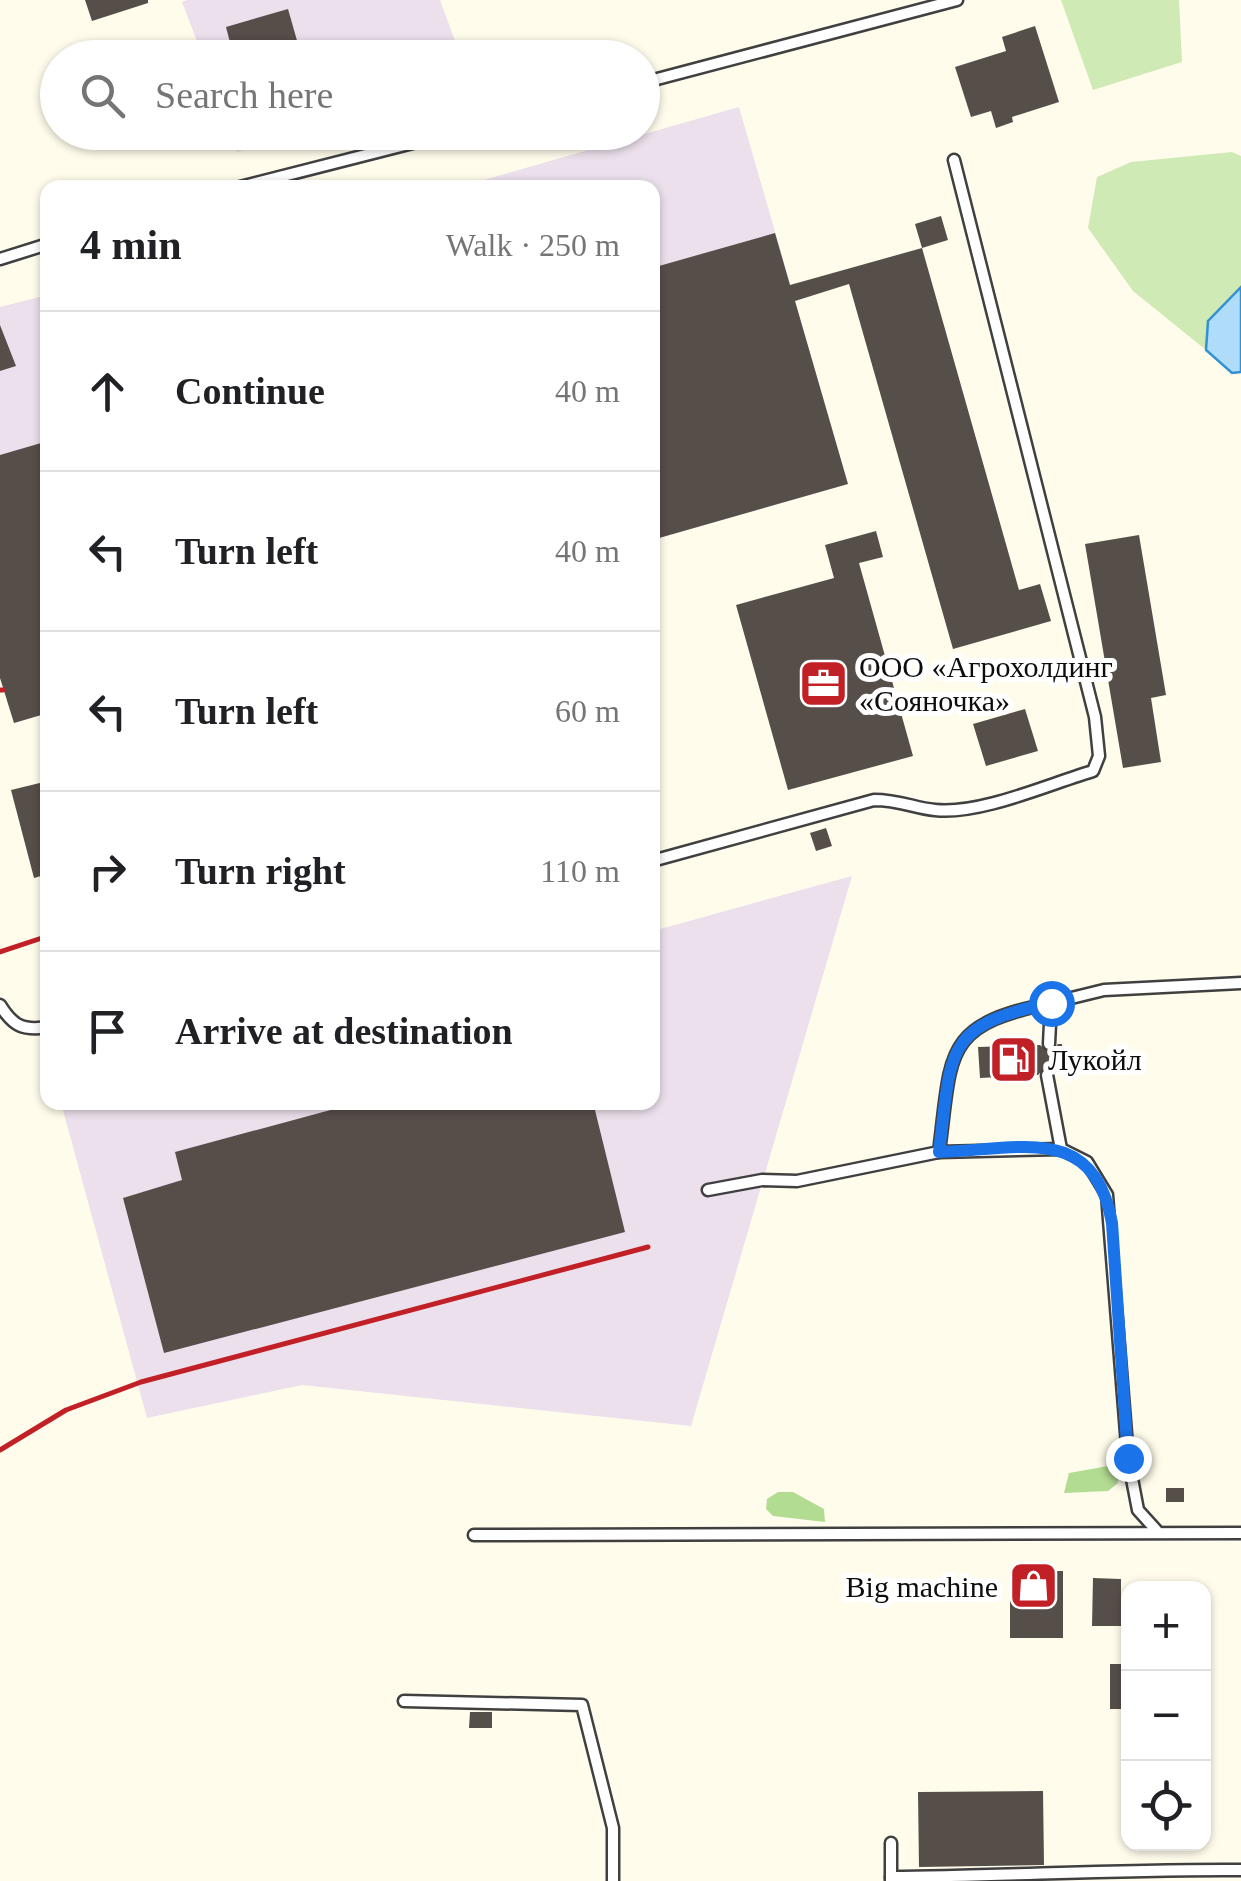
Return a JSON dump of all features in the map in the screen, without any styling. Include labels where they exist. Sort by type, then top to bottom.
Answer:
[{"type":"lane","points":[[660,79],[958,0]]},
{"type":"lane","points":[[267,180],[385,150]]},
{"type":"lane","points":[[660,859],[874,800],[907,800],[934,810],[970,807],[1093,771],[1099,756],[1096,717],[954,160]]},
{"type":"lane","points":[[0,259],[40,246]]},
{"type":"lane","points":[[939,1152],[952,1055],[978,1025],[1003,1013],[1104,990],[1241,983]]},
{"type":"lane","points":[[1049,1044],[1051,1003]]},
{"type":"lane","points":[[0,1005],[10,1021],[27,1030],[40,1028]]},
{"type":"lane","points":[[1047,1075],[1061,1149]]},
{"type":"lane","points":[[708,1190],[762,1180],[797,1180],[939,1152],[1061,1149],[1087,1162],[1107,1195],[1128,1458],[1138,1510],[1158,1531]]},
{"type":"lane","points":[[474,1536],[1241,1533]]},
{"type":"lane","points":[[404,1701],[582,1704],[613,1828],[613,1881]]},
{"type":"lane","points":[[890,1843],[891,1879],[1067,1878],[1111,1869],[1241,1870]]},
{"type":"shaded area","points":[[440,0],[455,40],[197,40],[182,2]]},
{"type":"shaded area","points":[[739,107],[848,484],[660,538],[660,180],[484,180],[589,150],[660,150],[660,130]]},
{"type":"shaded area","points":[[40,297],[40,715],[14,723],[0,671],[0,307]]},
{"type":"shaded area","points":[[852,876],[691,1426],[302,1385],[147,1418],[63,1110],[660,1110],[660,929]]},
{"type":"green space","points":[[1061,0],[1179,0],[1182,62],[1093,90]]},
{"type":"green space","points":[[1232,152],[1241,156],[1241,287],[1208,321],[1206,350],[1133,291],[1088,228],[1097,177],[1131,162]]},
{"type":"green space","points":[[1114,1465],[1119,1470],[1118,1483],[1108,1491],[1064,1493],[1069,1473]]},
{"type":"green space","points":[[778,1492],[793,1492],[824,1509],[825,1522],[773,1516],[766,1509],[767,1499]]},
{"type":"water","points":[[1241,287],[1241,372],[1232,373],[1206,350],[1208,321]]},
{"type":"building","points":[[85,0],[148,0],[148,3],[92,21]]},
{"type":"building","points":[[288,9],[297,40],[229,40],[226,27]]},
{"type":"building","points":[[1035,26],[1059,102],[1012,117],[1013,122],[996,128],[991,111],[971,117],[955,67],[1006,51],[1002,37]]},
{"type":"building","points":[[941,216],[948,240],[922,248],[915,224]]},
{"type":"building","points":[[775,233],[790,285],[922,248],[1019,590],[1040,584],[1051,621],[953,649],[849,284],[795,301],[848,484],[660,538],[660,266]]},
{"type":"building","points":[[0,325],[16,366],[0,371]]},
{"type":"building","points":[[40,443],[40,715],[14,723],[0,678],[0,455]]},
{"type":"building","points":[[876,531],[883,557],[859,563],[913,756],[788,790],[736,605],[834,578],[825,545]]},
{"type":"building","points":[[1139,535],[1166,695],[1151,698],[1161,762],[1123,768],[1085,544]]},
{"type":"building","points":[[1025,709],[1038,751],[986,766],[973,724]]},
{"type":"building","points":[[40,783],[40,876],[34,878],[11,790]]},
{"type":"building","points":[[826,828],[832,846],[816,851],[810,833]]},
{"type":"building","points":[[1062,1044],[1063,1075],[1046,1066],[1038,1075],[980,1078],[978,1047],[1040,1045],[1050,1053]]},
{"type":"building","points":[[330,1110],[595,1110],[625,1232],[164,1353],[123,1198],[182,1180],[175,1152]]},
{"type":"building","points":[[1166,1488],[1184,1488],[1184,1502],[1166,1502]]},
{"type":"building","points":[[1010,1571],[1063,1571],[1063,1638],[1010,1638]]},
{"type":"building","points":[[1093,1578],[1121,1579],[1121,1626],[1092,1626]]},
{"type":"building","points":[[1110,1664],[1121,1664],[1121,1709],[1110,1709]]},
{"type":"building","points":[[470,1712],[492,1712],[492,1728],[469,1728]]},
{"type":"building","points":[[1043,1791],[1044,1865],[919,1867],[918,1792]]},
{"type":"railway","points":[[0,952],[40,939]]},
{"type":"railway","points":[[0,1450],[66,1410],[141,1382],[648,1247]]},
{"type":"place","name":"ООО «Агрохолдинг «Сояночка»","points":[[824,683]]},
{"type":"place","name":"Лукойл","points":[[1013,1059]]},
{"type":"place","name":"Big machine","points":[[1033,1586]]},
{"type":"route","points":[[1051,1003],[1003,1013],[978,1025],[952,1055],[939,1152],[1061,1149],[1087,1162],[1107,1195],[1112,1223],[1128,1458]]}]
